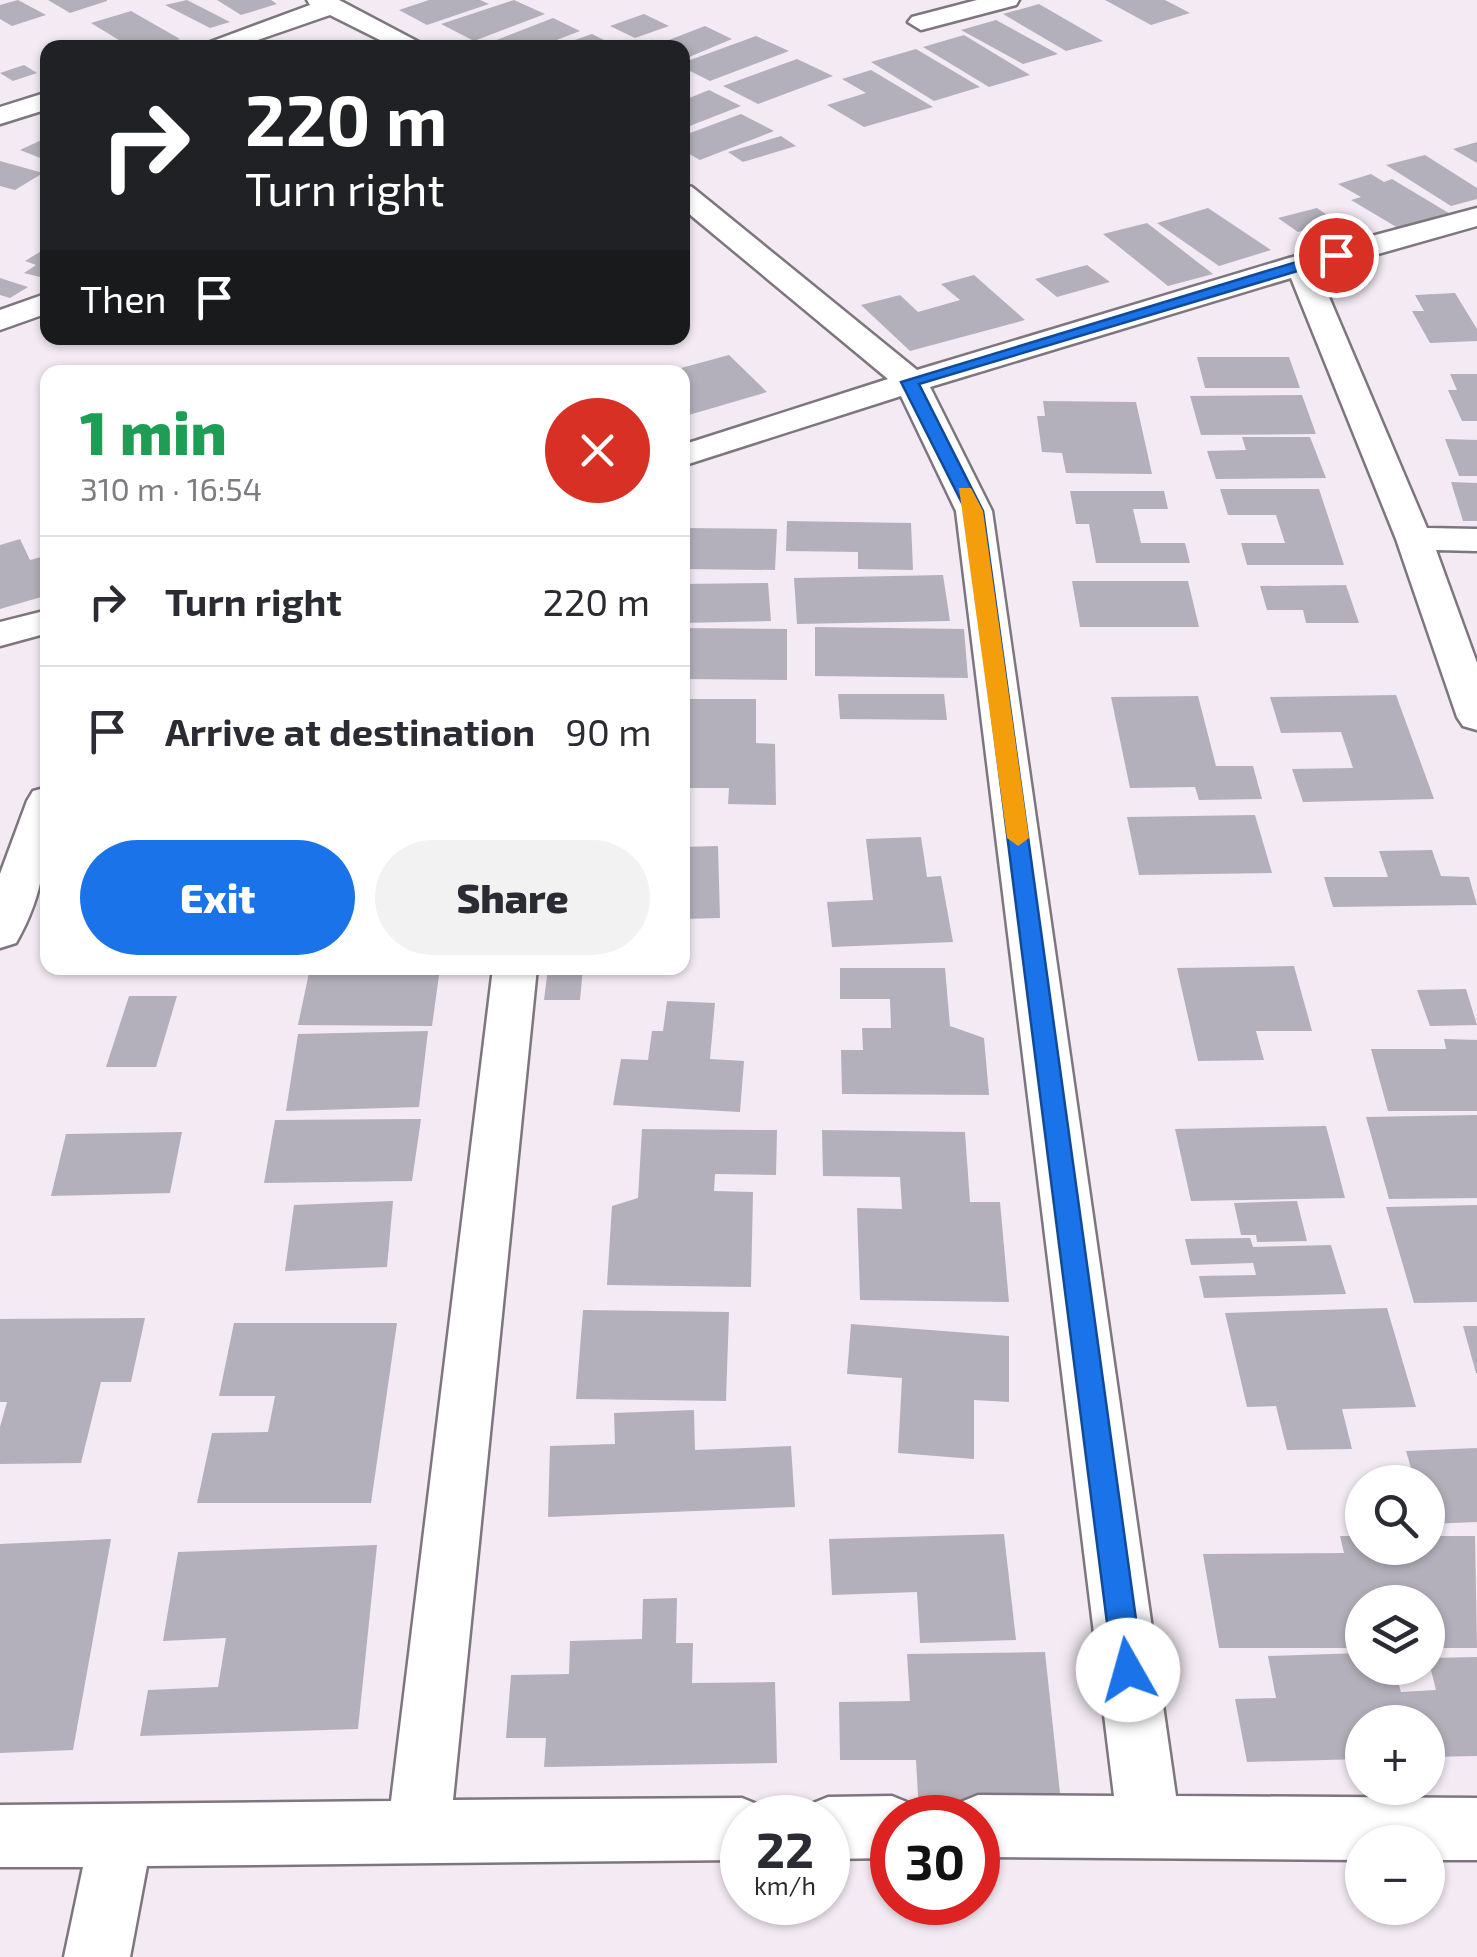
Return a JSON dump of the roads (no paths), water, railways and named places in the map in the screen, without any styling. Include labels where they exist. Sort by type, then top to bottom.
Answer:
[{"type":"street","points":[[922,22],[1007,0]]},
{"type":"street","points":[[228,40],[325,3],[401,40]]},
{"type":"street","points":[[0,116],[40,103]]},
{"type":"street","points":[[690,200],[910,382],[974,511],[1148,1825]]},
{"type":"street","points":[[690,453],[1300,264],[1477,217]]},
{"type":"street","points":[[1300,264],[1414,540],[1477,717]]},
{"type":"street","points":[[0,321],[40,305]]},
{"type":"street","points":[[1414,540],[1477,540]]},
{"type":"street","points":[[0,634],[40,623]]},
{"type":"street","points":[[0,932],[40,824]]},
{"type":"street","points":[[419,1832],[514,975]]},
{"type":"street","points":[[1000,1826],[1477,1829]]},
{"type":"street","points":[[0,1836],[720,1829]]},
{"type":"street","points":[[97,1957],[122,1837]]}]
